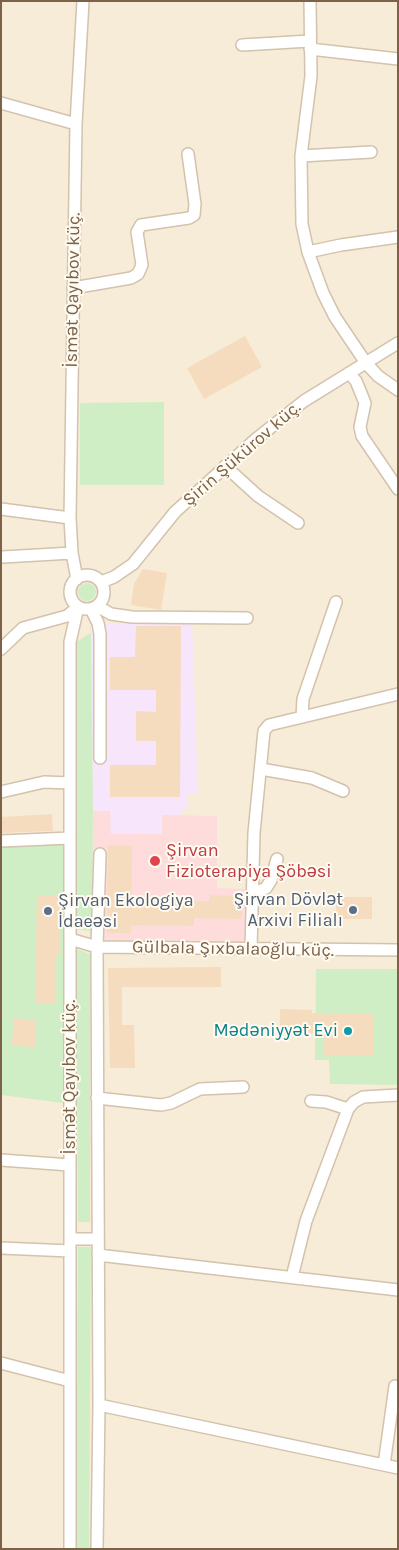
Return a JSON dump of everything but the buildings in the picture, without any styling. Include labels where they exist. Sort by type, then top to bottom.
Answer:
[{"type":"street","name":"İsmət Qayıbov küç.","points":[[77,578],[72,553],[70,518],[76,124],[82,1]]},
{"type":"street","points":[[310,1],[309,99],[301,156],[302,224],[308,252],[323,293],[335,317],[366,363],[378,376],[398,390]]},
{"type":"street","points":[[242,45],[310,45],[398,59]]},
{"type":"street","points":[[1,103],[76,124]]},
{"type":"street","points":[[301,156],[371,152]]},
{"type":"street","points":[[73,288],[132,278],[138,274],[142,265],[137,232],[141,225],[189,218],[194,215],[195,204],[188,154]]},
{"type":"street","points":[[308,252],[341,245],[398,238]]},
{"type":"street","name":"Şirin Şükürov küç.","points":[[101,582],[114,577],[133,564],[174,512],[225,466],[304,401],[398,343]]},
{"type":"street","points":[[348,373],[356,381],[365,403],[360,427],[362,436],[398,489]]},
{"type":"street","points":[[225,466],[258,496],[298,524]]},
{"type":"street","points":[[1,509],[70,518]]},
{"type":"street","points":[[3,556],[72,553]]},
{"type":"street","points":[[78,607],[70,590],[77,578],[90,576],[101,582],[104,595],[94,607]]},
{"type":"street","points":[[302,717],[303,699],[336,602]]},
{"type":"street","name":"İsmət Qayıbov küç.","points":[[70,1549],[70,642],[78,607]]},
{"type":"street","points":[[1,649],[23,628],[31,624],[67,616],[78,607],[94,607],[111,614],[132,617],[248,618]]},
{"type":"street","points":[[94,607],[100,634],[100,758]]},
{"type":"street","points":[[251,949],[254,833],[264,731],[269,725],[398,694]]},
{"type":"street","points":[[260,769],[312,778],[343,791]]},
{"type":"street","points":[[1,792],[44,782],[70,782]]},
{"type":"street","points":[[1,840],[70,838]]},
{"type":"street","name":"İsmət Qayıbov küç.","points":[[97,1549],[99,1405],[97,948],[100,854]]},
{"type":"street","points":[[252,894],[266,888],[277,859]]},
{"type":"street","name":"Gülbala Şıxbalaoğlu küç.","points":[[70,939],[97,948],[398,950]]},
{"type":"street","points":[[97,1098],[161,1105],[172,1104],[200,1089],[243,1087]]},
{"type":"street","points":[[292,1277],[309,1212],[348,1109],[354,1102],[363,1097],[398,1095]]},
{"type":"street","points":[[310,1101],[326,1102],[348,1109]]},
{"type":"street","points":[[1,1160],[70,1165]]},
{"type":"street","points":[[70,1239],[98,1239]]},
{"type":"street","points":[[1,1248],[70,1251]]},
{"type":"street","points":[[98,1255],[398,1290]]},
{"type":"street","points":[[1,1363],[70,1381]]},
{"type":"street","points":[[384,1466],[394,1386]]},
{"type":"street","points":[[99,1405],[398,1468]]},
{"type":"shaded area","points":[[1,1],[398,1],[398,1549],[1,1549]]},
{"type":"shaded area","points":[[192,623],[198,793],[188,794],[188,806],[179,815],[162,815],[162,834],[110,834],[110,811],[93,811],[91,633],[106,624]]},
{"type":"shaded area","name":"Şirvan Fizioterapiya Şöbəsi","points":[[93,811],[110,811],[111,834],[162,834],[162,815],[217,816],[217,888],[246,889],[245,941],[105,940],[104,931],[92,931]]},
{"type":"green space","points":[[164,402],[164,485],[80,485],[80,403]]},
{"type":"green space","points":[[83,583],[91,583],[96,588],[94,599],[83,601],[78,596],[78,588]]},
{"type":"green space","points":[[91,633],[92,931],[76,929],[76,642]]},
{"type":"green space","points":[[65,844],[63,1103],[1,1095],[1,845]]},
{"type":"green space","points":[[76,949],[90,954],[90,1222],[78,1222]]},
{"type":"green space","points":[[316,969],[398,969],[398,1085],[330,1084],[329,1060],[315,1060]]},
{"type":"green space","points":[[78,1247],[91,1247],[89,1549],[76,1549]]},
{"type":"place","name":"Şirvan Fizioterapiya Şöbəsi","points":[[155,861]]},
{"type":"place","name":"Şirvan Dövlət Arxivi Filialı","points":[[353,910]]},
{"type":"place","name":"Şirvan Ekologiya İdaeəsi","points":[[48,911]]},
{"type":"place","name":"Mədəniyyət Evi","points":[[348,1031]]}]
